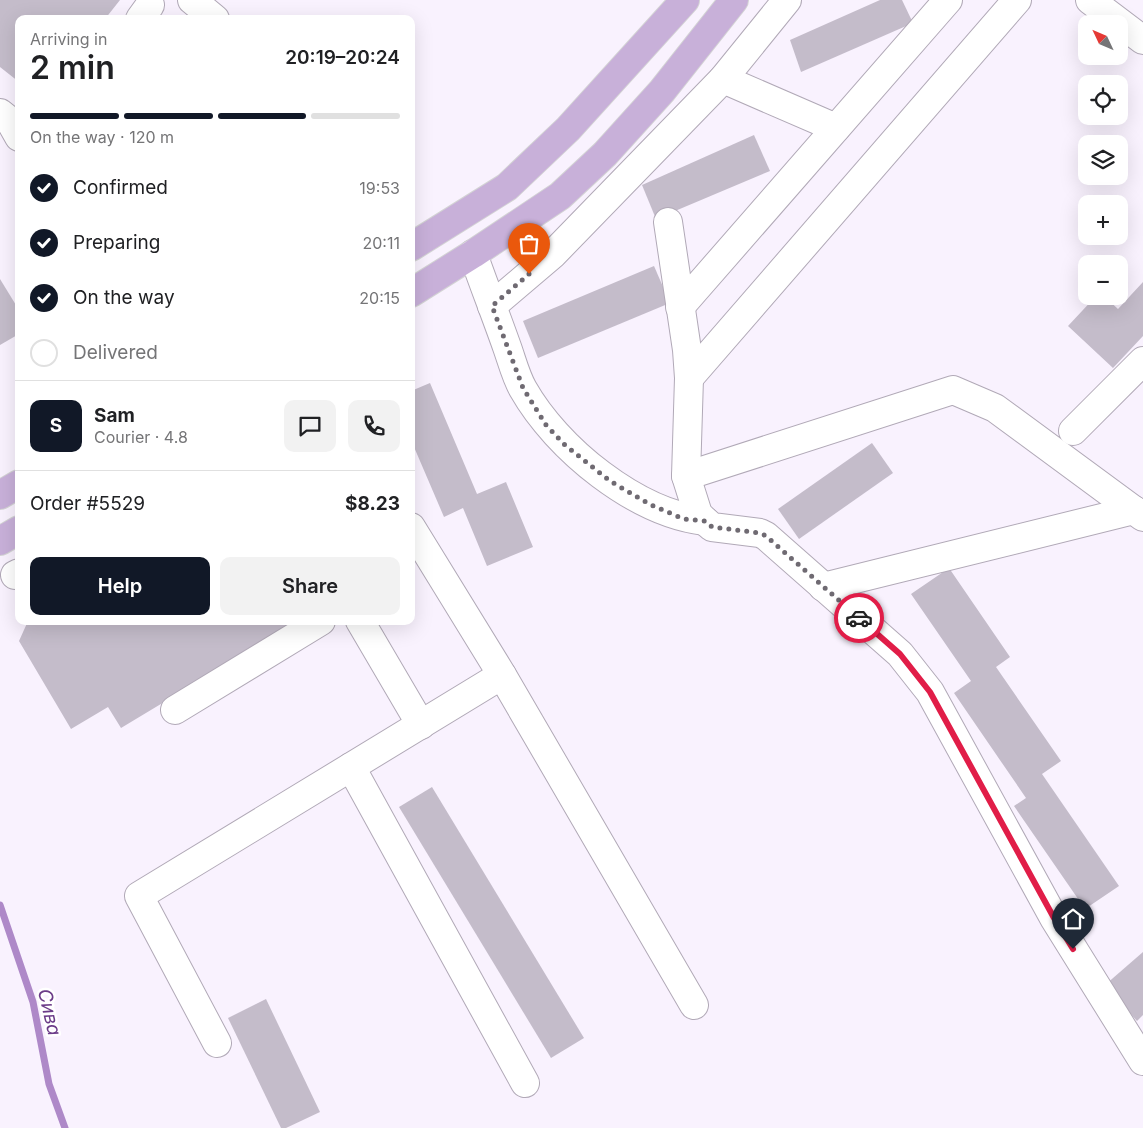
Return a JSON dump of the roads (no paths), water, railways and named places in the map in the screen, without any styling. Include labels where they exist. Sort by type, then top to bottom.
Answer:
[{"type":"main road","points":[[415,244],[507,187],[568,129],[686,0]]},
{"type":"main road","points":[[415,290],[560,196],[605,154],[662,90],[734,0]]},
{"type":"main road","points":[[0,541],[15,532]]},
{"type":"street","points":[[192,0],[210,15]]},
{"type":"street","points":[[492,306],[553,254],[723,79],[787,0]]},
{"type":"street","points":[[680,307],[948,0]]},
{"type":"street","points":[[689,378],[1017,0]]},
{"type":"street","points":[[1090,0],[1143,40]]},
{"type":"street","points":[[723,79],[836,128]]},
{"type":"street","points":[[0,113],[10,121],[15,130]]},
{"type":"street","points":[[668,222],[687,350],[689,378],[686,476],[698,514],[712,527],[760,533],[766,536],[900,654],[930,692],[1054,918],[1143,1061]]},
{"type":"street","points":[[473,254],[523,388],[546,425],[565,445],[610,481],[651,505],[684,519],[705,521]]},
{"type":"street","points":[[1073,430],[1143,361]]},
{"type":"street","points":[[686,476],[953,390],[995,408],[1139,514]]},
{"type":"street","points":[[824,588],[1139,514]]},
{"type":"street","points":[[415,533],[502,675],[694,1005]]},
{"type":"street","points":[[175,710],[314,625]]},
{"type":"street","points":[[362,625],[420,725]]},
{"type":"street","points":[[217,1043],[139,896],[502,675]]},
{"type":"street","points":[[351,767],[525,1083]]},
{"type":"waterway","name":"Сива","points":[[0,905],[33,1002],[49,1084],[65,1128]]}]
